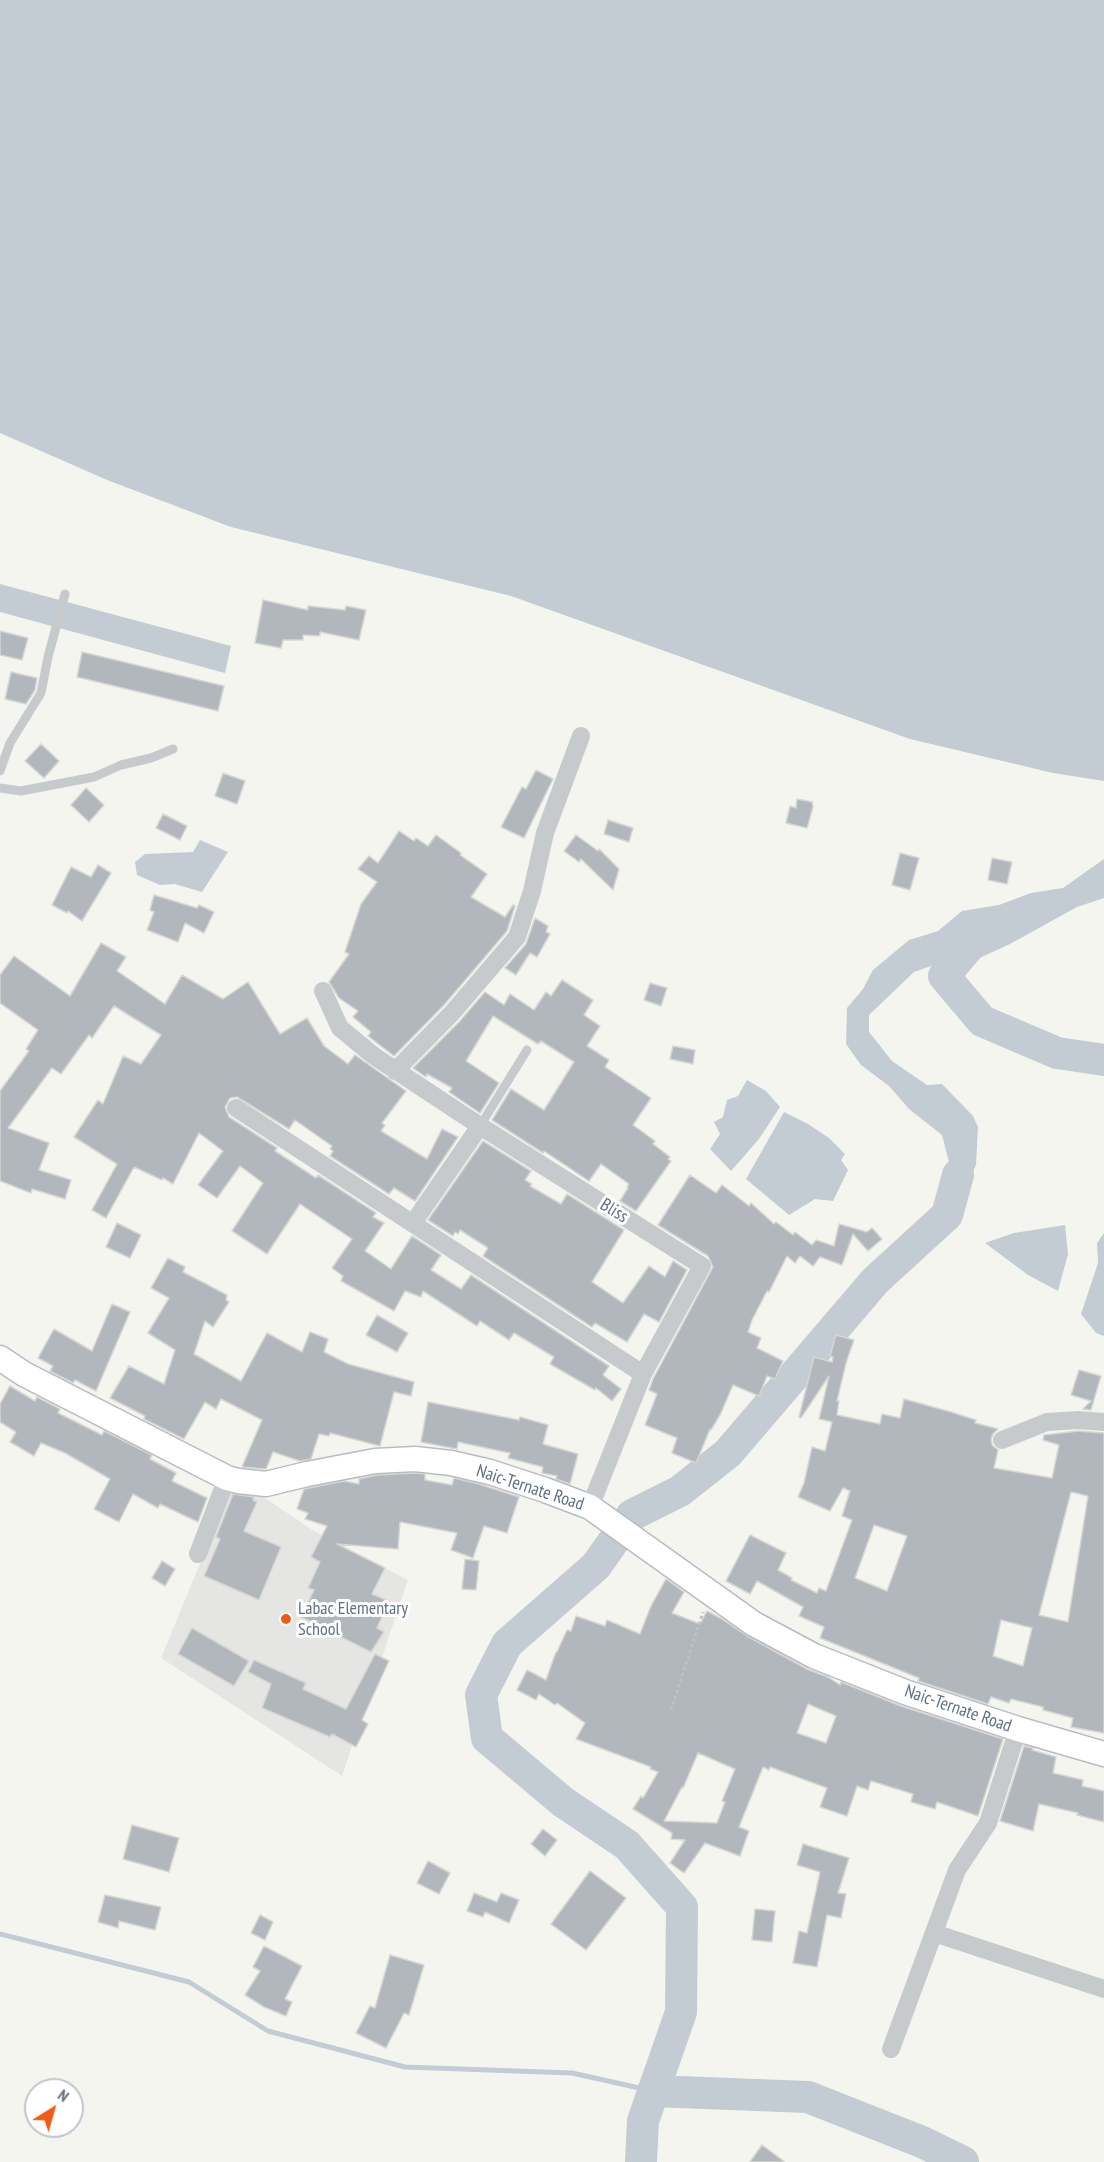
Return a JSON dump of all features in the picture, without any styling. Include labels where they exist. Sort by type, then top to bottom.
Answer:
[{"type":"main road","name":"Naic-Ternate Road","points":[[0,1358],[24,1374],[227,1478],[253,1484],[266,1484],[375,1461],[415,1459],[451,1463],[489,1472],[545,1490],[590,1507],[754,1624],[814,1656],[905,1692],[1018,1730],[1104,1754]]},
{"type":"street","points":[[395,1071],[452,1013],[517,937],[532,891],[545,833],[581,736]]},
{"type":"street","name":"Bliss","points":[[323,991],[340,1028],[374,1056],[702,1266],[643,1374],[590,1507]]},
{"type":"street","points":[[236,1108],[643,1374]]},
{"type":"street","points":[[413,1223],[480,1126]]},
{"type":"street","points":[[1002,1440],[1047,1422],[1078,1420],[1104,1422]]},
{"type":"street","points":[[198,1554],[227,1478]]},
{"type":"street","points":[[891,2049],[957,1870],[988,1823],[1018,1730]]},
{"type":"street","points":[[934,1933],[1104,1989]]},
{"type":"lane","points":[[0,771],[10,743],[41,693],[64,594]]},
{"type":"lane","points":[[0,788],[21,791],[94,777],[121,765],[151,758],[173,749]]},
{"type":"lane","points":[[480,1126],[527,1050]]},
{"type":"path","points":[[671,1710],[710,1593]]},
{"type":"shaded area","points":[[0,0],[1104,0],[1104,781],[1053,773],[910,739],[511,596],[231,527],[107,480],[0,433]]},
{"type":"shaded area","points":[[0,584],[231,646],[225,673],[0,612]]},
{"type":"shaded area","points":[[200,840],[228,852],[202,892],[175,884],[160,885],[137,875],[135,862],[145,854],[193,852]]},
{"type":"shaded area","points":[[1104,859],[1104,898],[1077,907],[1010,944],[973,961],[931,966],[914,972],[869,1015],[869,1032],[892,1061],[927,1085],[942,1084],[973,1116],[978,1127],[976,1165],[962,1196],[947,1215],[950,1166],[942,1135],[909,1109],[889,1086],[861,1065],[846,1044],[847,1008],[863,989],[873,970],[909,940],[938,931],[962,911],[999,905],[1031,893],[1063,888]]},
{"type":"shaded area","points":[[747,1080],[766,1091],[780,1107],[759,1139],[731,1171],[710,1149],[720,1134],[714,1122],[723,1117],[727,1100],[738,1096]]},
{"type":"shaded area","points":[[784,1112],[829,1138],[845,1154],[841,1160],[848,1170],[833,1201],[815,1199],[789,1215],[746,1179]]},
{"type":"shaded area","points":[[1065,1225],[1068,1254],[1058,1291],[1028,1275],[985,1243],[1014,1233]]},
{"type":"shaded area","points":[[1104,1233],[1104,1336],[1096,1333],[1081,1314],[1098,1263],[1097,1243]]},
{"type":"shaded area","name":"Labac Elementary School","points":[[232,1486],[265,1498],[314,1531],[408,1580],[342,1776],[161,1658]]},
{"type":"building","points":[[263,600],[308,610],[308,606],[345,610],[346,606],[366,610],[359,640],[320,632],[320,636],[303,635],[303,640],[283,640],[281,648],[255,643]]},
{"type":"building","points":[[0,631],[28,638],[22,660],[0,655]]},
{"type":"building","points":[[82,652],[224,686],[218,711],[77,677]]},
{"type":"building","points":[[11,672],[37,678],[35,690],[26,704],[5,699]]},
{"type":"building","points":[[41,744],[59,761],[44,778],[25,761]]},
{"type":"building","points":[[536,770],[553,779],[524,838],[501,827],[522,787],[526,789]]},
{"type":"building","points":[[223,773],[245,781],[237,804],[215,796]]},
{"type":"building","points":[[86,788],[104,805],[89,822],[71,805]]},
{"type":"building","points":[[797,799],[812,802],[813,807],[807,828],[786,823],[790,806],[796,808]]},
{"type":"building","points":[[163,814],[187,826],[180,840],[156,828]]},
{"type":"building","points":[[608,820],[633,828],[629,842],[604,834]]},
{"type":"building","points":[[399,831],[414,841],[416,838],[428,846],[436,835],[487,874],[471,897],[505,917],[513,905],[515,906],[507,931],[444,1005],[394,1056],[368,1036],[371,1032],[353,1017],[358,1011],[339,998],[329,982],[349,954],[345,952],[361,904],[377,882],[358,869],[369,856],[378,863]]},
{"type":"building","points":[[576,835],[598,851],[599,849],[619,869],[613,890],[581,859],[579,862],[564,851]]},
{"type":"building","points":[[900,853],[919,858],[910,890],[892,885]]},
{"type":"building","points":[[992,858],[1012,862],[1007,884],[988,880]]},
{"type":"building","points":[[98,865],[111,873],[82,921],[68,911],[67,913],[52,905],[71,867],[91,877]]},
{"type":"building","points":[[154,895],[197,908],[199,905],[214,912],[204,933],[185,923],[178,942],[147,930],[154,912],[150,910]]},
{"type":"building","points":[[535,918],[548,926],[546,932],[550,934],[537,957],[530,953],[516,975],[505,968],[526,944]]},
{"type":"building","points":[[101,943],[126,957],[117,971],[165,1004],[182,975],[223,999],[248,982],[280,1034],[307,1018],[324,1046],[348,1064],[355,1055],[406,1091],[382,1123],[385,1125],[381,1131],[427,1159],[442,1129],[458,1137],[415,1201],[394,1188],[389,1194],[330,1156],[333,1151],[330,1149],[332,1146],[295,1120],[289,1129],[237,1097],[230,1098],[225,1107],[229,1117],[277,1148],[275,1151],[316,1178],[318,1175],[376,1213],[373,1217],[384,1223],[365,1251],[391,1269],[412,1236],[441,1255],[431,1270],[461,1289],[471,1275],[609,1366],[603,1375],[621,1389],[612,1401],[596,1388],[595,1390],[550,1364],[554,1357],[514,1333],[509,1340],[480,1321],[477,1326],[423,1291],[421,1297],[405,1291],[394,1311],[341,1281],[343,1276],[332,1268],[352,1239],[300,1204],[267,1254],[232,1231],[263,1183],[240,1166],[217,1198],[198,1185],[223,1151],[199,1133],[173,1184],[134,1167],[106,1218],[92,1210],[117,1164],[74,1137],[98,1100],[103,1104],[123,1056],[141,1064],[161,1035],[114,1006],[92,1038],[89,1035],[61,1074],[52,1068],[8,1128],[49,1143],[39,1170],[71,1180],[65,1199],[32,1189],[31,1193],[0,1181],[0,1091],[29,1051],[26,1049],[38,1030],[0,1003],[0,975],[14,956],[70,996]]},
{"type":"building","points":[[562,980],[593,1000],[584,1015],[600,1026],[587,1046],[609,1060],[605,1067],[651,1098],[633,1125],[655,1141],[653,1144],[670,1157],[668,1159],[671,1161],[636,1211],[620,1201],[629,1184],[601,1164],[589,1181],[492,1120],[511,1089],[544,1110],[574,1062],[541,1041],[538,1044],[493,1016],[466,1061],[499,1083],[480,1113],[449,1092],[452,1088],[427,1074],[426,1077],[413,1068],[485,992],[504,1005],[510,994],[534,1010],[546,992],[551,996]]},
{"type":"building","points":[[650,983],[667,988],[661,1006],[644,1000]]},
{"type":"building","points":[[673,1046],[695,1050],[693,1064],[670,1059]]},
{"type":"building","points":[[483,1141],[531,1171],[525,1180],[532,1184],[530,1186],[561,1204],[567,1194],[624,1230],[592,1282],[623,1303],[649,1266],[665,1277],[673,1261],[687,1270],[659,1322],[644,1314],[627,1342],[595,1323],[592,1327],[483,1256],[488,1248],[460,1230],[453,1236],[428,1220]]},
{"type":"building","points":[[690,1175],[716,1193],[722,1185],[749,1206],[751,1203],[774,1224],[776,1222],[793,1235],[795,1232],[812,1245],[816,1240],[834,1246],[839,1224],[867,1232],[872,1228],[882,1239],[868,1251],[853,1234],[842,1265],[820,1257],[813,1266],[800,1256],[795,1263],[787,1256],[752,1320],[748,1332],[761,1338],[757,1348],[783,1361],[775,1379],[767,1376],[759,1396],[733,1385],[720,1415],[710,1429],[696,1463],[672,1453],[677,1438],[645,1425],[657,1394],[649,1390],[653,1379],[713,1267],[708,1256],[658,1225]]},
{"type":"building","points":[[117,1223],[141,1235],[130,1258],[106,1247]]},
{"type":"building","points":[[168,1258],[185,1267],[183,1272],[227,1295],[226,1300],[229,1302],[213,1327],[205,1321],[194,1354],[241,1381],[267,1333],[302,1352],[310,1332],[328,1339],[324,1352],[348,1364],[414,1382],[411,1396],[394,1392],[380,1446],[330,1433],[329,1436],[319,1434],[311,1459],[300,1461],[273,1452],[266,1469],[242,1467],[262,1420],[221,1399],[216,1409],[205,1402],[184,1439],[144,1419],[145,1416],[110,1398],[129,1366],[164,1384],[175,1350],[148,1333],[169,1298],[151,1288]]},
{"type":"building","points":[[112,1304],[130,1312],[96,1391],[75,1380],[73,1383],[50,1371],[53,1366],[38,1358],[54,1329],[92,1351]]},
{"type":"building","points":[[377,1315],[408,1333],[397,1352],[366,1335]]},
{"type":"building","points":[[836,1335],[854,1340],[837,1401],[839,1401],[837,1415],[880,1424],[882,1414],[900,1418],[904,1399],[976,1420],[975,1423],[998,1429],[991,1439],[992,1445],[998,1450],[994,1468],[1052,1478],[1059,1445],[1043,1440],[1044,1435],[1078,1431],[1104,1433],[1104,1733],[1071,1727],[1073,1718],[1043,1710],[1043,1707],[1011,1699],[1009,1703],[991,1697],[988,1704],[918,1681],[919,1678],[820,1638],[824,1627],[799,1616],[803,1607],[757,1581],[750,1594],[726,1581],[750,1535],[786,1553],[778,1570],[792,1578],[791,1580],[817,1593],[819,1588],[826,1591],[852,1520],[842,1516],[850,1491],[843,1488],[830,1511],[798,1497],[804,1483],[812,1447],[825,1451],[832,1422],[819,1419],[829,1376],[801,1418],[799,1417],[814,1357],[832,1362],[833,1357],[830,1356]],"holes":[[[1071,1492],[1088,1496],[1068,1622],[1039,1615]],[[874,1525],[907,1536],[887,1591],[855,1578]],[[1001,1620],[1032,1628],[1023,1666],[993,1656]]]},
{"type":"building","points":[[1079,1370],[1101,1376],[1091,1410],[1083,1409],[1091,1401],[1071,1395]]},
{"type":"building","points":[[10,1386],[35,1401],[37,1397],[60,1409],[58,1413],[102,1435],[104,1431],[152,1455],[150,1459],[176,1473],[172,1481],[207,1498],[198,1522],[160,1504],[158,1508],[133,1494],[119,1522],[94,1509],[110,1479],[65,1453],[41,1443],[34,1456],[10,1442],[16,1432],[0,1422],[0,1404]]},
{"type":"building","points":[[428,1402],[519,1420],[520,1417],[548,1425],[543,1444],[578,1454],[570,1484],[556,1479],[557,1476],[542,1473],[543,1467],[508,1458],[510,1453],[458,1442],[457,1449],[421,1442]]},
{"type":"building","points":[[425,1474],[425,1480],[452,1485],[454,1478],[519,1497],[507,1533],[484,1526],[473,1558],[451,1550],[457,1533],[400,1522],[398,1549],[337,1544],[385,1568],[372,1594],[389,1601],[377,1628],[384,1632],[371,1652],[301,1617],[314,1590],[308,1588],[320,1562],[311,1557],[327,1526],[305,1519],[308,1513],[297,1509],[304,1489],[344,1481],[359,1484],[359,1479],[377,1475]]},
{"type":"building","points":[[233,1494],[254,1497],[253,1500],[257,1502],[244,1531],[281,1547],[259,1600],[204,1576],[220,1539],[216,1537]]},
{"type":"building","points":[[465,1559],[479,1561],[476,1590],[462,1589]]},
{"type":"building","points":[[162,1561],[175,1569],[165,1586],[152,1578]]},
{"type":"building","points":[[666,1579],[684,1592],[672,1613],[700,1624],[707,1611],[747,1636],[840,1685],[841,1682],[901,1706],[1003,1739],[978,1816],[937,1802],[935,1809],[911,1802],[913,1794],[871,1781],[868,1790],[857,1786],[847,1816],[820,1807],[827,1788],[770,1767],[769,1770],[763,1767],[739,1827],[749,1831],[740,1856],[705,1843],[684,1873],[670,1863],[685,1840],[671,1839],[672,1833],[633,1809],[641,1796],[643,1798],[658,1772],[650,1769],[651,1767],[576,1739],[585,1723],[557,1703],[555,1705],[539,1694],[536,1700],[517,1690],[527,1670],[546,1680],[556,1652],[567,1630],[571,1631],[576,1616],[605,1626],[607,1620],[640,1634],[651,1606]],"holes":[[[808,1704],[836,1716],[826,1743],[797,1733]],[[698,1753],[735,1769],[722,1801],[725,1802],[717,1823],[664,1821],[683,1788]]]},
{"type":"building","points":[[192,1628],[249,1661],[234,1686],[178,1654]]},
{"type":"building","points":[[375,1654],[389,1661],[362,1720],[368,1724],[356,1747],[332,1734],[330,1737],[262,1708],[271,1684],[248,1672],[254,1660],[306,1683],[303,1689],[346,1709]]},
{"type":"building","points":[[1024,1746],[1056,1757],[1053,1773],[1083,1780],[1082,1786],[1104,1791],[1104,1822],[1039,1804],[1033,1831],[1000,1821]]},
{"type":"building","points":[[132,1825],[179,1838],[169,1872],[123,1859]]},
{"type":"building","points":[[543,1829],[557,1840],[545,1856],[531,1844]]},
{"type":"building","points":[[803,1844],[849,1858],[838,1893],[846,1894],[841,1918],[827,1915],[817,1967],[793,1963],[799,1931],[807,1933],[820,1872],[797,1865]]},
{"type":"building","points":[[428,1861],[450,1873],[439,1894],[417,1883]]},
{"type":"building","points":[[590,1871],[626,1898],[586,1950],[551,1924]]},
{"type":"building","points":[[474,1893],[497,1902],[501,1893],[519,1900],[509,1923],[485,1912],[483,1917],[467,1911]]},
{"type":"building","points":[[105,1895],[161,1907],[155,1930],[119,1921],[118,1928],[98,1922]]},
{"type":"building","points":[[755,1909],[775,1911],[772,1942],[752,1940]]},
{"type":"building","points":[[260,1915],[273,1922],[265,1940],[251,1933]]},
{"type":"building","points":[[264,1946],[302,1966],[285,1999],[292,2002],[286,2016],[264,2007],[245,1995],[260,1971],[253,1967]]},
{"type":"building","points":[[390,1955],[424,1965],[409,2015],[404,2013],[386,2048],[356,2033],[370,2006],[375,2008]]},
{"type":"building","points":[[762,2145],[785,2162],[750,2162]]},
{"type":"waterway","points":[[983,930],[944,976],[982,1021],[1057,1053],[1104,1060]]},
{"type":"waterway","points":[[641,2162],[643,2121],[681,2012],[682,1907],[627,1845],[563,1802],[487,1738],[481,1695],[507,1644],[596,1566],[632,1515],[680,1491],[728,1453],[875,1281],[947,1215],[958,1175]]},
{"type":"waterway","points":[[0,1934],[189,1982],[268,2031],[405,2067],[572,2073],[653,2091]]},
{"type":"waterway","points":[[653,2091],[808,2097],[922,2142],[963,2162]]},
{"type":"place","name":"Labac Elementary School","points":[[286,1619]]}]
